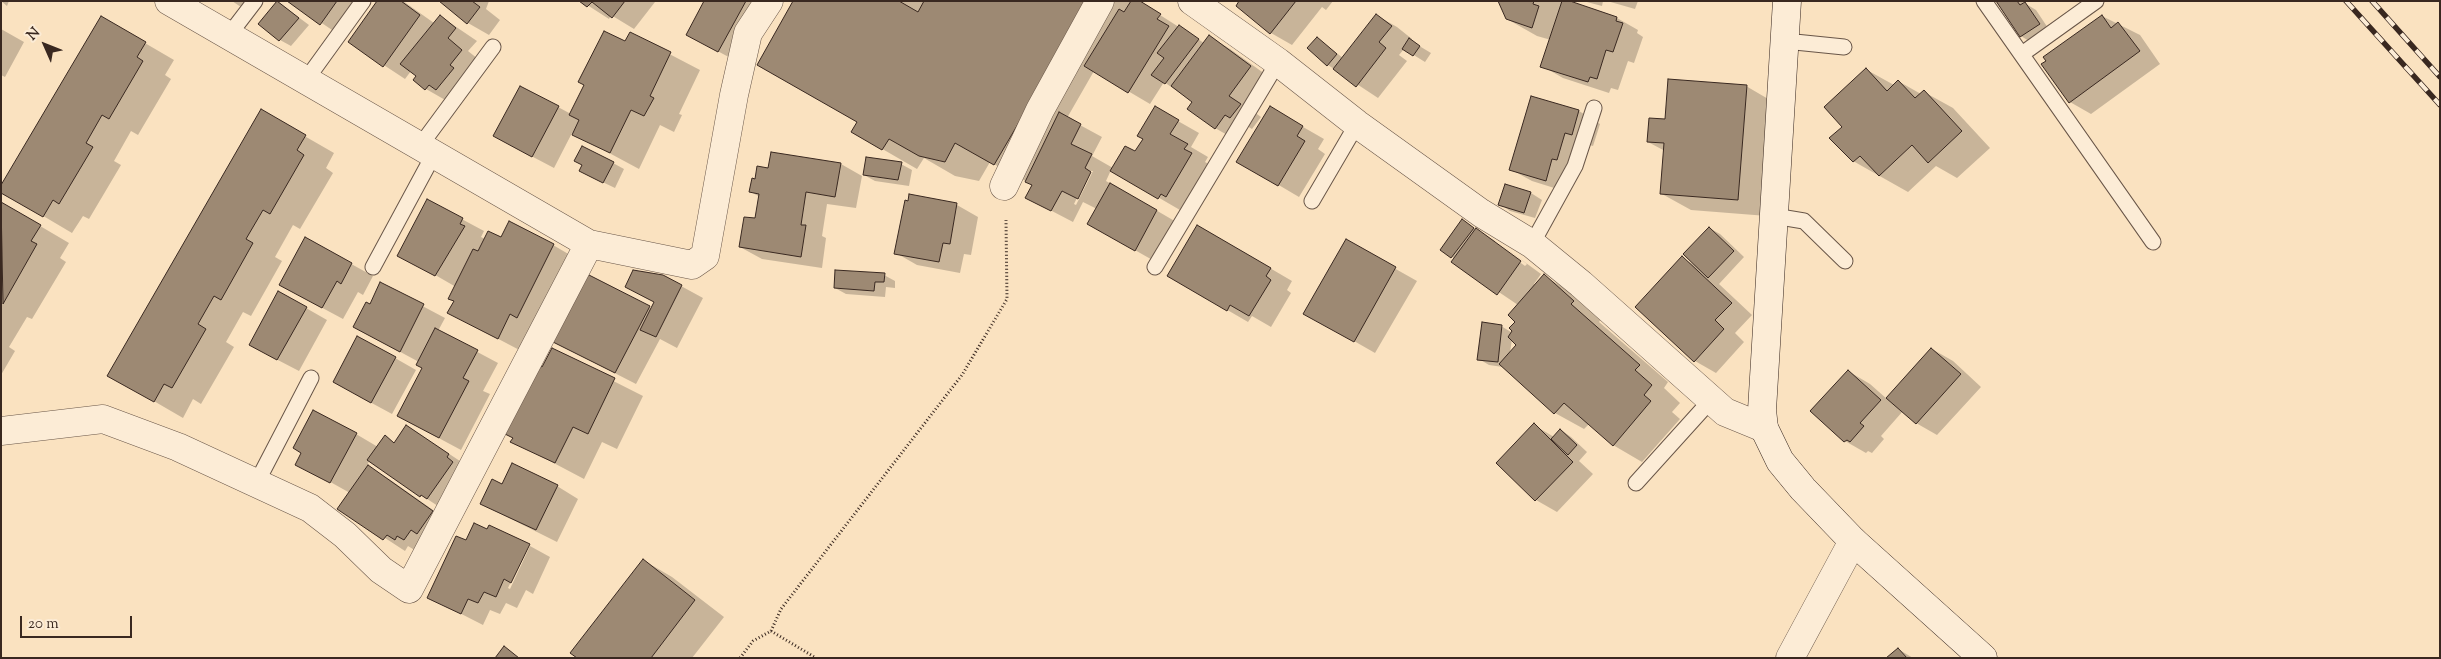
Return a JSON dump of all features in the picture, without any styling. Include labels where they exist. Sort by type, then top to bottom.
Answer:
[{"type":"street","points":[[170,1],[589,244],[692,265],[705,256],[734,95],[748,34],[769,1]]},
{"type":"street","points":[[1004,186],[1040,110],[1100,1]]},
{"type":"street","points":[[1192,1],[1278,62],[1357,124],[1481,213],[1532,244],[1581,284],[1725,412],[1764,428]]},
{"type":"street","points":[[1787,1],[1762,410],[1764,428],[1780,461],[1803,489],[1853,541],[1983,658]]},
{"type":"street","points":[[1,431],[103,419],[178,447],[310,508],[346,535],[381,570],[409,589],[589,244]]},
{"type":"street","points":[[1790,658],[1853,541]]},
{"type":"lane","points":[[229,34],[255,1]]},
{"type":"lane","points":[[306,80],[363,1]]},
{"type":"lane","points":[[1984,1],[2152,242]]},
{"type":"lane","points":[[2022,54],[2096,1]]},
{"type":"lane","points":[[1785,41],[1844,47]]},
{"type":"lane","points":[[372,267],[427,150],[492,47]]},
{"type":"lane","points":[[1155,267],[1278,62]]},
{"type":"lane","points":[[1532,244],[1575,166],[1594,108]]},
{"type":"lane","points":[[1312,201],[1357,124]]},
{"type":"lane","points":[[1774,216],[1804,221],[1845,261]]},
{"type":"lane","points":[[257,482],[311,378]]},
{"type":"lane","points":[[1636,483],[1711,400]]},
{"type":"path","points":[[740,658],[753,641],[771,631],[781,609],[962,375],[1007,299],[1004,186]]},
{"type":"path","points":[[771,631],[816,658]]},
{"type":"building","points":[[277,1],[299,18],[279,41],[258,24]]},
{"type":"building","points":[[287,1],[337,1],[320,25]]},
{"type":"building","points":[[377,1],[401,1],[420,15],[383,67],[348,42]]},
{"type":"building","points":[[439,1],[472,1],[480,7],[467,24]]},
{"type":"building","points":[[579,1],[625,1],[612,18],[592,2],[587,7]]},
{"type":"building","points":[[704,1],[746,1],[718,52],[686,35]]},
{"type":"building","points":[[793,1],[899,1],[918,12],[924,1],[1090,1],[994,165],[955,143],[945,162],[919,156],[889,139],[882,150],[851,132],[857,122],[757,65]]},
{"type":"building","points":[[1131,1],[1140,1],[1161,14],[1157,19],[1169,26],[1128,93],[1084,66],[1119,9],[1124,12]]},
{"type":"building","points":[[1239,1],[1296,1],[1270,34],[1236,6]]},
{"type":"building","points":[[1498,1],[1534,1],[1533,4],[1539,6],[1532,28],[1506,19]]},
{"type":"building","points":[[1562,1],[1570,1],[1617,17],[1616,21],[1623,23],[1613,52],[1606,50],[1597,79],[1590,77],[1588,82],[1540,67]]},
{"type":"building","points":[[1996,1],[2017,1],[2020,5],[2025,2],[2040,24],[2020,37]]},
{"type":"building","points":[[1376,14],[1392,26],[1379,42],[1386,48],[1356,87],[1333,69]]},
{"type":"building","points":[[440,15],[456,28],[448,38],[462,50],[450,65],[454,68],[436,90],[429,85],[425,90],[413,80],[416,76],[400,64]]},
{"type":"building","points":[[2102,15],[2111,28],[2118,22],[2140,51],[2069,103],[2041,64],[2046,61],[2043,57]]},
{"type":"building","points":[[101,16],[146,42],[137,57],[143,61],[109,119],[102,115],[86,143],[93,147],[59,204],[53,200],[43,217],[1,193],[1,185]]},
{"type":"building","points":[[1179,25],[1199,39],[1165,84],[1151,75],[1164,58],[1157,53]]},
{"type":"building","points":[[604,31],[625,41],[630,32],[671,52],[650,96],[654,98],[644,116],[631,110],[610,153],[572,135],[579,120],[569,115],[584,85],[578,82]]},
{"type":"building","points":[[1209,35],[1251,66],[1229,96],[1241,104],[1230,118],[1225,115],[1215,129],[1187,109],[1192,102],[1171,86]]},
{"type":"building","points":[[1317,37],[1337,54],[1327,66],[1307,48]]},
{"type":"building","points":[[1409,38],[1420,46],[1413,56],[1402,49]]},
{"type":"building","points":[[1866,68],[1887,91],[1898,80],[1915,98],[1924,90],[1962,131],[1928,163],[1912,145],[1879,176],[1860,156],[1853,162],[1829,138],[1842,127],[1824,107]]},
{"type":"building","points":[[1668,79],[1747,85],[1738,200],[1660,194],[1664,143],[1647,142],[1649,118],[1665,119]]},
{"type":"building","points":[[520,86],[559,106],[532,157],[493,136]]},
{"type":"building","points":[[1531,96],[1579,110],[1572,135],[1565,133],[1557,160],[1552,159],[1546,181],[1509,170]]},
{"type":"building","points":[[1155,106],[1179,120],[1170,134],[1188,144],[1184,149],[1192,153],[1166,197],[1161,194],[1158,199],[1110,171],[1125,146],[1135,151],[1143,139],[1137,136]]},
{"type":"building","points":[[1270,106],[1303,126],[1297,136],[1305,141],[1278,186],[1236,162]]},
{"type":"building","points":[[261,109],[306,135],[297,150],[304,155],[270,214],[263,210],[246,239],[253,243],[221,300],[214,296],[198,324],[206,329],[172,388],[164,384],[154,402],[107,376]]},
{"type":"building","points":[[1059,112],[1081,124],[1071,144],[1092,154],[1085,168],[1091,172],[1078,199],[1062,191],[1051,211],[1025,198],[1032,185],[1025,182]]},
{"type":"building","points":[[582,146],[614,162],[603,183],[579,171],[582,165],[574,161]]},
{"type":"building","points":[[771,152],[841,163],[835,197],[806,192],[801,225],[806,225],[801,257],[739,247],[744,217],[755,218],[759,194],[749,192],[752,178],[755,179],[757,166],[768,168]]},
{"type":"building","points":[[866,157],[902,162],[898,180],[863,175]]},
{"type":"building","points":[[1110,183],[1157,210],[1135,251],[1087,224]]},
{"type":"building","points":[[1505,184],[1531,192],[1524,213],[1498,205]]},
{"type":"building","points":[[909,194],[957,203],[950,244],[943,243],[939,262],[894,254],[905,200],[908,201]]},
{"type":"building","points":[[427,199],[463,218],[460,224],[465,226],[435,276],[397,256]]},
{"type":"building","points":[[1,202],[41,225],[31,241],[37,244],[3,304]]},
{"type":"building","points":[[1462,219],[1474,228],[1451,258],[1440,250]]},
{"type":"building","points":[[509,221],[554,244],[517,318],[510,314],[498,339],[447,313],[454,301],[448,299],[473,249],[478,251],[488,231],[501,237]]},
{"type":"building","points":[[1197,225],[1271,268],[1266,276],[1271,280],[1249,316],[1230,305],[1227,311],[1167,276]]},
{"type":"building","points":[[1709,227],[1734,251],[1708,278],[1683,254]]},
{"type":"building","points":[[1476,228],[1521,261],[1497,295],[1451,262]]},
{"type":"building","points":[[305,237],[352,263],[341,284],[337,281],[322,308],[279,285]]},
{"type":"building","points":[[1346,239],[1396,267],[1354,342],[1303,314]]},
{"type":"building","points":[[1682,256],[1732,303],[1715,320],[1724,329],[1694,362],[1635,307]]},
{"type":"building","points":[[633,270],[663,275],[682,285],[656,337],[640,330],[654,302],[625,287]]},
{"type":"building","points":[[835,270],[885,273],[884,282],[875,282],[874,291],[834,288]]},
{"type":"building","points":[[587,274],[650,306],[615,373],[553,342]]},
{"type":"building","points":[[1544,274],[1574,301],[1571,304],[1640,365],[1635,370],[1652,385],[1644,395],[1651,401],[1613,446],[1564,403],[1554,414],[1499,364],[1516,345],[1508,337],[1512,331],[1509,328],[1515,322],[1508,315]]},
{"type":"building","points":[[380,282],[424,304],[400,352],[353,327],[366,302],[370,304]]},
{"type":"building","points":[[278,291],[307,307],[277,360],[249,345]]},
{"type":"building","points":[[1482,322],[1502,325],[1498,362],[1477,360]]},
{"type":"building","points":[[435,328],[478,350],[463,378],[469,381],[439,438],[397,416],[422,368],[416,365]]},
{"type":"building","points":[[357,336],[396,357],[371,403],[333,382]]},
{"type":"building","points":[[552,348],[615,378],[588,434],[573,427],[555,463],[510,442],[513,438],[505,434],[539,365],[542,367]]},
{"type":"building","points":[[1931,348],[1961,374],[1916,424],[1886,398]]},
{"type":"building","points":[[1848,370],[1881,400],[1860,423],[1864,426],[1850,442],[1847,440],[1844,442],[1810,411]]},
{"type":"building","points":[[313,410],[357,433],[330,483],[295,465],[301,453],[293,448]]},
{"type":"building","points":[[1534,423],[1573,462],[1535,501],[1496,463]]},
{"type":"building","points":[[406,425],[449,454],[447,457],[453,462],[427,499],[421,495],[420,497],[367,460],[385,435],[394,443]]},
{"type":"building","points":[[1560,429],[1577,445],[1568,455],[1551,439]]},
{"type":"building","points":[[512,463],[558,485],[536,530],[480,504],[492,479],[502,484]]},
{"type":"building","points":[[368,465],[433,511],[417,534],[411,530],[404,540],[397,536],[395,540],[387,535],[383,540],[337,509]]},
{"type":"building","points":[[474,523],[487,529],[489,525],[530,544],[511,583],[504,579],[496,597],[484,592],[478,603],[468,599],[461,614],[427,598],[456,536],[466,540]]},
{"type":"building","points":[[643,559],[695,600],[651,658],[577,658],[570,653]]},
{"type":"building","points":[[504,646],[519,658],[495,658]]},
{"type":"building","points":[[1898,648],[1907,658],[1886,658]]},
{"type":"railway","points":[[2346,1],[2440,105]]},
{"type":"railway","points":[[2372,1],[2440,77]]}]
